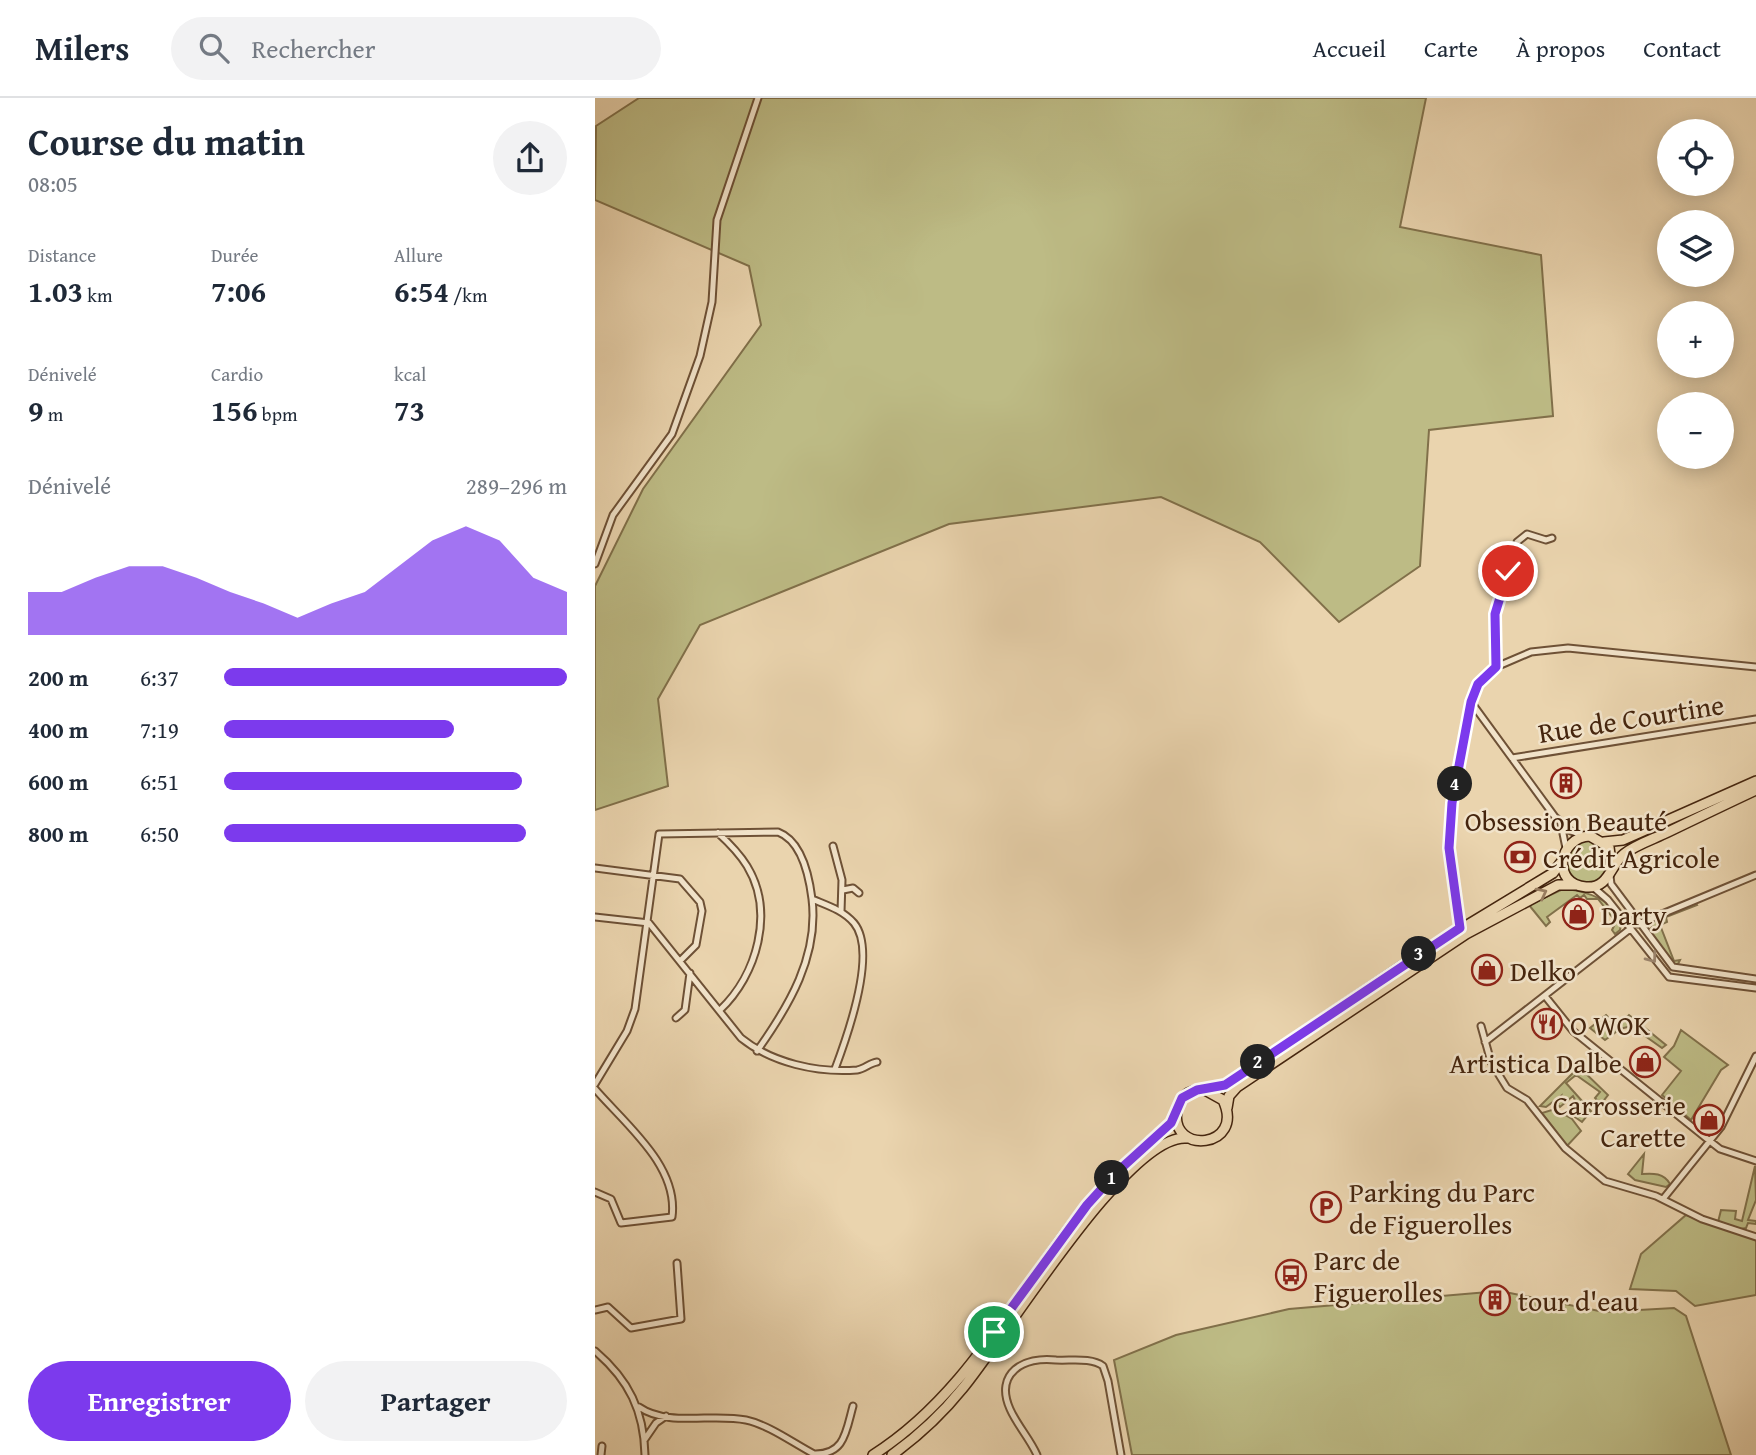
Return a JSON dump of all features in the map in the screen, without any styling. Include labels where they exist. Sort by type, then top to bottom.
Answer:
[{"type":"main road","points":[[873,1455],[906,1432],[955,1383],[1087,1205],[1117,1172],[1171,1123],[1178,1106],[1189,1093],[1225,1085],[1460,928],[1553,873],[1562,861],[1566,848],[1584,836],[1604,842],[1623,840],[1756,781]]},
{"type":"main road","points":[[892,1455],[914,1438],[962,1389],[1093,1212],[1125,1176],[1167,1140],[1189,1138],[1207,1141],[1216,1138],[1226,1125],[1229,1096],[1237,1087],[1465,934],[1557,885],[1593,887],[1611,872],[1626,852],[1756,790]]},
{"type":"main road","points":[[1604,842],[1612,854],[1611,872]]},
{"type":"main road","points":[[1562,861],[1567,878],[1576,885]]},
{"type":"main road","points":[[1205,1090],[1223,1100],[1227,1109]]},
{"type":"main road","points":[[1176,1114],[1179,1128],[1189,1138]]},
{"type":"street","points":[[595,564],[610,523],[634,485],[666,445],[688,389],[708,329],[717,220],[758,98]]},
{"type":"street","points":[[1496,667],[1495,614],[1517,542],[1527,534],[1546,540],[1552,538]]},
{"type":"street","points":[[1460,928],[1449,848],[1452,803],[1471,702],[1478,684],[1496,667],[1531,652],[1568,648],[1756,667]]},
{"type":"street","points":[[1471,702],[1561,824],[1566,848]]},
{"type":"street","name":"Rue de Courtine","points":[[1513,758],[1756,719]]},
{"type":"street","points":[[1561,824],[1584,836]]},
{"type":"street","points":[[719,832],[748,868],[760,911],[757,951],[731,1000],[720,1010]]},
{"type":"street","points":[[595,1084],[627,1031],[635,1009],[649,923],[659,834],[778,832],[787,836],[801,857],[814,916],[809,949],[798,985],[784,1013],[757,1051]]},
{"type":"street","points":[[833,846],[843,890],[841,912]]},
{"type":"street","points":[[595,868],[680,879],[700,902],[702,911],[697,945],[680,961]]},
{"type":"street","points":[[1611,872],[1611,884],[1638,924],[1673,967],[1756,979]]},
{"type":"street","points":[[1638,924],[1756,876]]},
{"type":"street","points":[[1593,887],[1608,900],[1669,978],[1756,989]]},
{"type":"street","points":[[843,890],[853,888],[859,893]]},
{"type":"street","points":[[812,899],[841,912],[857,928],[861,964],[851,1021],[835,1069]]},
{"type":"street","points":[[595,917],[649,923],[741,1038],[757,1051],[802,1066],[860,1070],[877,1062]]},
{"type":"street","points":[[1485,1042],[1630,929]]},
{"type":"street","points":[[676,1017],[685,1010],[690,973]]},
{"type":"street","points":[[1545,996],[1573,1031],[1711,1142],[1756,1161]]},
{"type":"street","points":[[1481,1026],[1491,1062],[1507,1088],[1535,1107],[1565,1148],[1605,1181],[1663,1199],[1702,1219],[1756,1237]]},
{"type":"street","points":[[1663,1199],[1711,1142],[1727,1117],[1756,1056]]},
{"type":"street","points":[[595,1089],[662,1168],[670,1194],[672,1217],[621,1223],[611,1199],[595,1192]]},
{"type":"street","points":[[595,1310],[608,1307],[631,1328],[681,1320],[677,1263]]},
{"type":"street","points":[[595,1351],[619,1372],[639,1407],[645,1455]]},
{"type":"street","points":[[1037,1455],[1009,1408],[1007,1391],[1015,1369],[1028,1360],[1041,1358],[1092,1361],[1103,1366],[1121,1455]]},
{"type":"street","points":[[639,1407],[650,1413],[667,1416],[742,1419],[814,1454],[825,1455],[836,1451],[843,1442],[853,1406]]},
{"type":"street","points":[[641,1418],[650,1413]]},
{"type":"street","points":[[650,1413],[655,1425]]},
{"type":"street","points":[[645,1439],[655,1425],[667,1416]]},
{"type":"street","points":[[643,1427],[655,1425]]},
{"type":"street","points":[[601,1455],[602,1446]]},
{"type":"shaded area","points":[[639,98],[1426,98],[1400,227],[1541,255],[1553,416],[1429,430],[1420,566],[1339,622],[1260,542],[1161,497],[949,524],[700,625],[658,699],[668,786],[595,810],[595,586],[643,489],[761,325],[749,266],[595,200],[596,126]]},
{"type":"shaded area","points":[[1588,841],[1603,847],[1609,862],[1603,877],[1588,883],[1573,877],[1567,862],[1573,847]]},
{"type":"shaded area","points":[[1563,889],[1591,895],[1610,905],[1617,912],[1620,930],[1615,934],[1612,930],[1616,922],[1598,899],[1587,899],[1584,895],[1580,898],[1577,895],[1547,917],[1550,922],[1546,926],[1529,905]]},
{"type":"shaded area","points":[[1695,902],[1697,905],[1666,917],[1667,922],[1660,925],[1674,961],[1680,960],[1677,966],[1672,963],[1650,931],[1654,921]]},
{"type":"shaded area","points":[[1606,1015],[1617,1026],[1629,1015],[1666,1045],[1662,1048],[1631,1026],[1620,1029],[1605,1040],[1590,1028]]},
{"type":"shaded area","points":[[1681,1030],[1728,1065],[1721,1070],[1691,1120],[1662,1095],[1681,1071],[1664,1057],[1674,1046]]},
{"type":"shaded area","points":[[1579,1067],[1608,1095],[1601,1104],[1595,1098],[1600,1092],[1576,1075],[1566,1083],[1591,1111],[1582,1122],[1575,1117],[1577,1104],[1573,1096],[1560,1107],[1558,1105],[1561,1096],[1546,1107],[1540,1106]]},
{"type":"shaded area","points":[[1555,1109],[1572,1119],[1581,1131],[1567,1146],[1542,1113]]},
{"type":"shaded area","points":[[1644,1154],[1642,1174],[1661,1176],[1670,1184],[1666,1187],[1635,1180],[1628,1174]]},
{"type":"shaded area","points":[[1755,1166],[1756,1200],[1748,1220],[1756,1221],[1756,1224],[1748,1223],[1746,1228],[1740,1229],[1718,1222],[1721,1210],[1736,1211],[1735,1219],[1742,1221]]},
{"type":"shaded area","points":[[1686,1215],[1756,1239],[1756,1295],[1695,1306],[1676,1291],[1630,1289],[1641,1254]]},
{"type":"shaded area","points":[[1500,1291],[1604,1312],[1674,1308],[1686,1316],[1731,1455],[1132,1455],[1114,1360],[1176,1335],[1289,1309]]},
{"type":"place","name":"Obsession Beauté","points":[[1566,783]]},
{"type":"place","name":"Crédit Agricole","points":[[1520,857]]},
{"type":"place","name":"Darty","points":[[1578,914]]},
{"type":"place","name":"Delko","points":[[1487,970]]},
{"type":"place","name":"O WOK","points":[[1547,1024]]},
{"type":"place","name":"Artistica Dalbe","points":[[1645,1062]]},
{"type":"place","name":"Carrosserie Carette","points":[[1709,1120]]},
{"type":"place","name":"Parking du Parc de Figuerolles","points":[[1326,1207]]},
{"type":"place","name":"Parc de Figuerolles","points":[[1291,1275]]},
{"type":"place","name":"tour d'eau","points":[[1495,1300]]},
{"type":"route","points":[[994,1332],[1087,1205],[1117,1172],[1171,1123],[1182,1098],[1197,1090],[1225,1085],[1460,928],[1449,848],[1452,803],[1463,733],[1471,702],[1478,684],[1496,667],[1495,614],[1508,571]]}]
